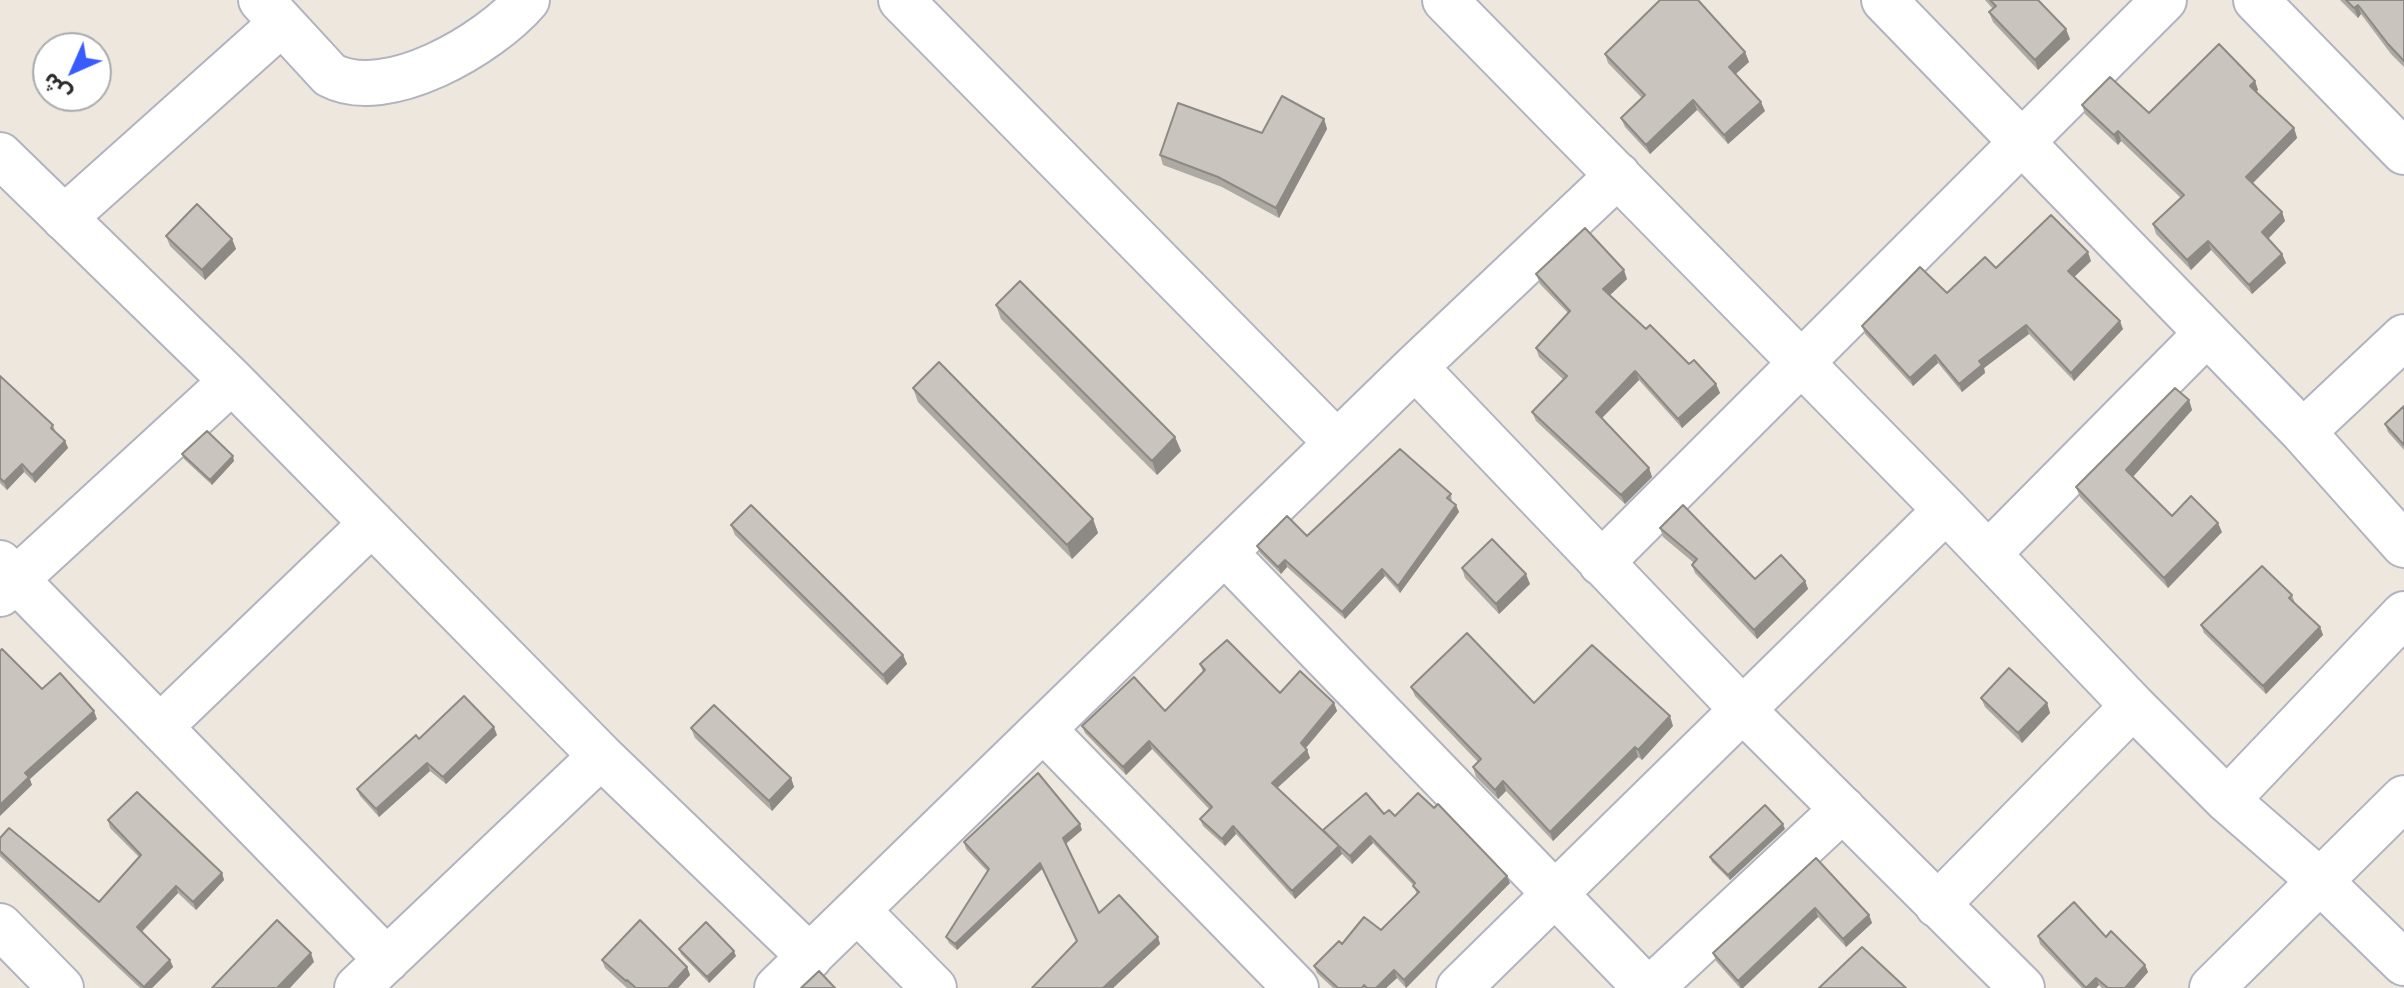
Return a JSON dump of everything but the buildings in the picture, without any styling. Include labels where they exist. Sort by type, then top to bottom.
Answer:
[{"type":"street","points":[[64,218],[271,12],[330,75],[345,83],[363,85],[386,82],[459,54],[512,18],[527,0]]},
{"type":"street","points":[[901,0],[1337,443]]},
{"type":"street","points":[[1445,0],[1946,510],[2133,706],[2227,800],[2320,881],[2404,963]]},
{"type":"street","points":[[1884,0],[2303,432],[2404,545]]},
{"type":"street","points":[[1601,563],[2164,0]]},
{"type":"street","points":[[2256,0],[2404,152]]},
{"type":"street","points":[[0,155],[232,381],[601,756],[810,957]]},
{"type":"street","points":[[777,988],[1415,367],[1618,175]]},
{"type":"street","points":[[1988,554],[2206,334]]},
{"type":"street","points":[[2303,432],[2404,337]]},
{"type":"street","points":[[1415,367],[1742,709],[2022,988]]},
{"type":"street","points":[[232,381],[5,579],[160,727],[372,974],[601,756]]},
{"type":"street","points":[[1459,988],[1946,510]]},
{"type":"street","points":[[160,727],[372,523]]},
{"type":"street","points":[[1226,554],[1649,988],[1843,809]]},
{"type":"street","points":[[2227,800],[2404,614]]},
{"type":"street","points":[[1937,905],[2133,706]]},
{"type":"street","points":[[1044,730],[1296,988]]},
{"type":"street","points":[[2212,988],[2404,798]]},
{"type":"street","points":[[858,911],[934,988]]},
{"type":"street","points":[[0,926],[61,988]]}]
